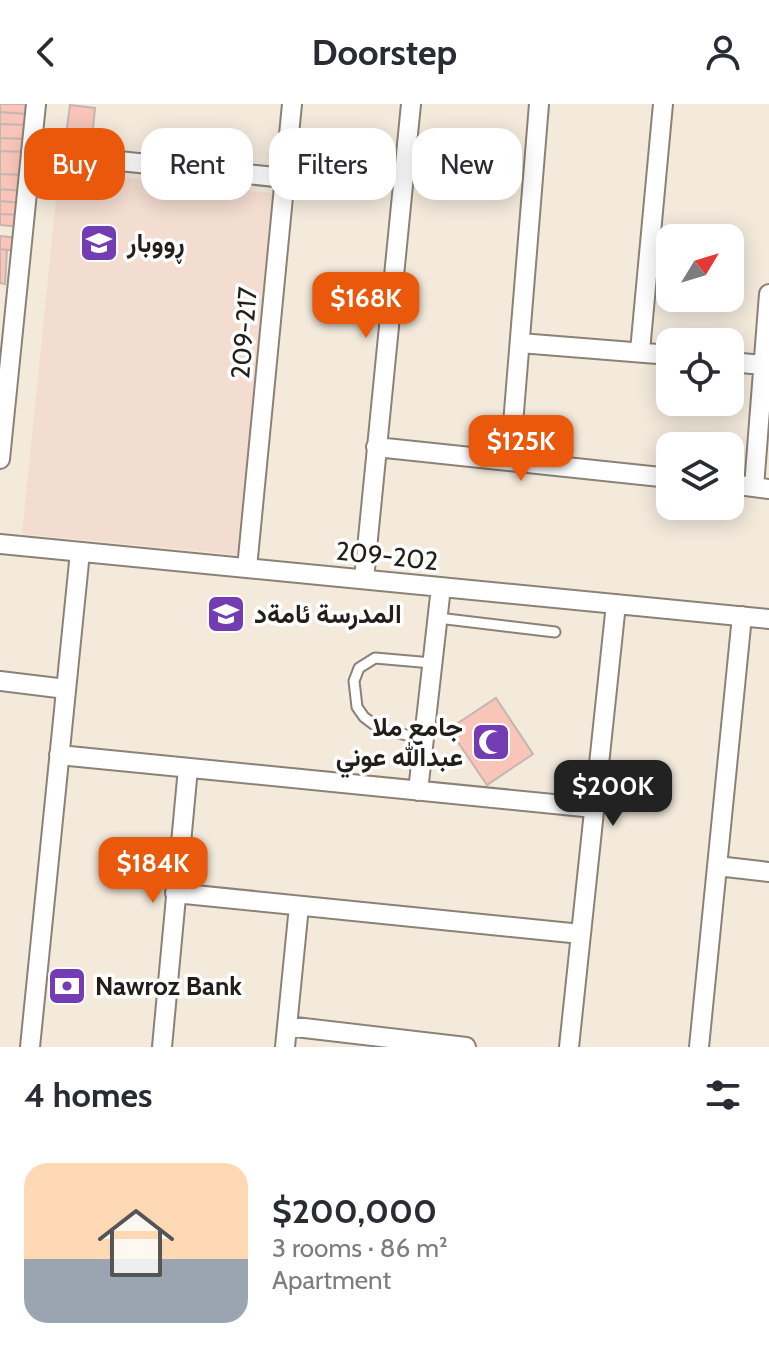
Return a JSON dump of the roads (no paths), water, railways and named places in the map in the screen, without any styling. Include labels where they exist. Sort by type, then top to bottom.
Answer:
[{"type":"street","points":[[34,128],[36,104]]},
{"type":"street","name":"209-217","points":[[290,128],[292,104]]},
{"type":"street","points":[[364,579],[411,104]]},
{"type":"street","points":[[510,461],[539,104]]},
{"type":"street","points":[[640,351],[663,104]]},
{"type":"street","points":[[125,162],[269,176]]},
{"type":"street","points":[[0,459],[9,286],[24,195]]},
{"type":"street","name":"209-217","points":[[247,568],[283,200]]},
{"type":"street","points":[[762,488],[763,365],[769,294]]},
{"type":"street","points":[[520,343],[656,353]]},
{"type":"street","points":[[744,363],[763,365]]},
{"type":"street","points":[[376,447],[656,477]]},
{"type":"street","name":"209-202","points":[[0,544],[769,619]]},
{"type":"street","points":[[30,1047],[80,552]]},
{"type":"street","points":[[418,791],[441,587]]},
{"type":"street","points":[[569,1047],[616,604]]},
{"type":"street","points":[[699,1047],[742,616]]},
{"type":"street","points":[[0,681],[66,689]]},
{"type":"street","points":[[59,755],[594,808]]},
{"type":"street","points":[[162,1047],[188,768]]},
{"type":"street","points":[[717,866],[769,872]]},
{"type":"street","points":[[175,893],[581,934]]},
{"type":"street","points":[[285,1047],[299,906]]},
{"type":"street","points":[[287,1026],[466,1047]]},
{"type":"lane","points":[[438,618],[555,632]]},
{"type":"lane","points":[[424,739],[380,729],[364,717],[357,707],[354,681],[359,668],[375,658],[432,663]]},
{"type":"place","name":"ڕووبار","points":[[99,243]]},
{"type":"place","name":"المدرسة ئامةد","points":[[226,614]]},
{"type":"place","name":"جامع ملا عبدالله عوني","points":[[491,742]]},
{"type":"place","name":"Nawroz Bank","points":[[67,986]]}]
